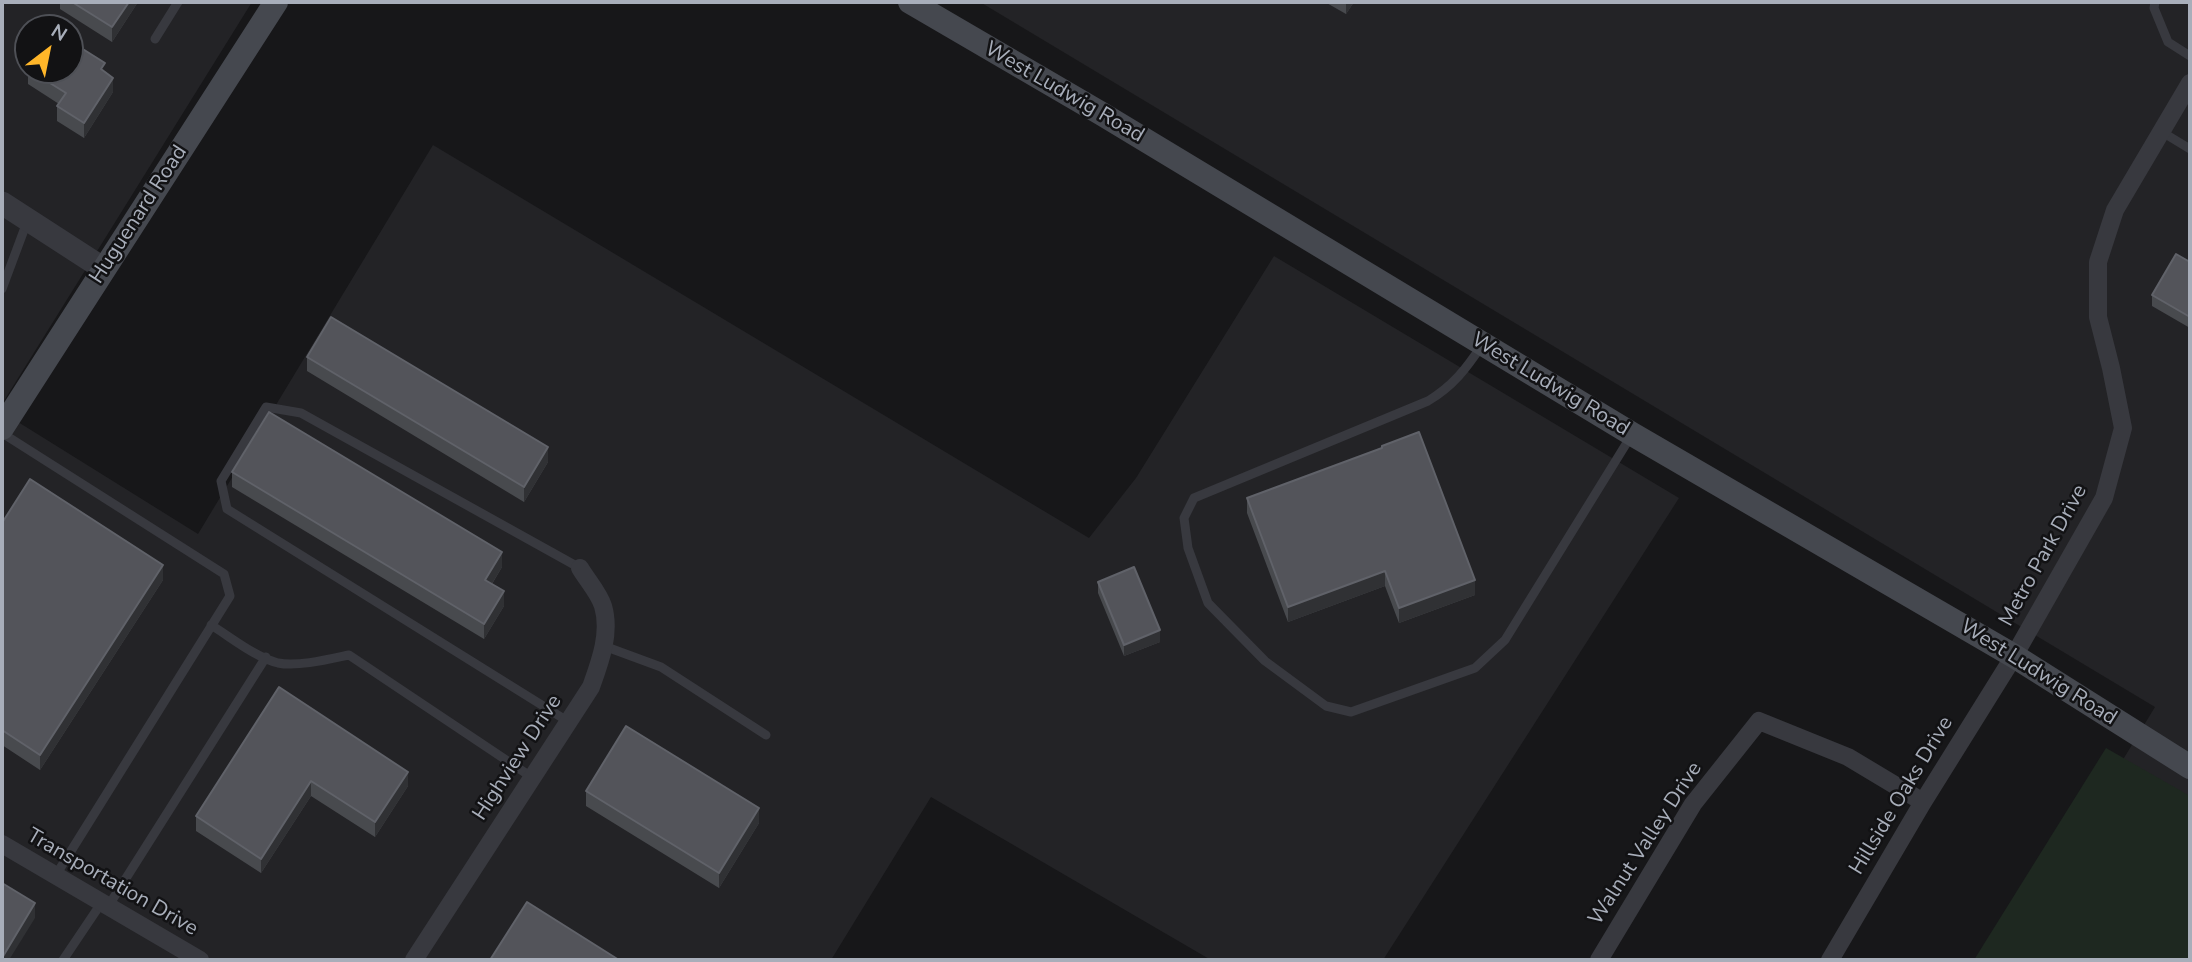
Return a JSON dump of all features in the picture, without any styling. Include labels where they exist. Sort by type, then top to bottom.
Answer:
[{"type":"main road","name":"Huguenard Road","points":[[2,430],[276,2]]},
{"type":"main road","name":"West Ludwig Road","points":[[911,2],[1632,434],[2014,656],[2190,766]]},
{"type":"street","name":"Metro Park Drive","points":[[2014,656],[2104,498],[2123,428],[2098,317],[2098,262],[2115,211],[2190,83]]},
{"type":"street","points":[[2,203],[104,269]]},
{"type":"street","name":"Highview Drive","points":[[414,960],[591,687],[604,646],[605,622],[602,604],[580,568]]},
{"type":"street","name":"Hillside Oaks Drive","points":[[1830,960],[1923,802],[2014,656]]},
{"type":"street","name":"Walnut Valley Drive","points":[[1599,960],[1693,804],[1759,721],[1848,757],[1923,802]]},
{"type":"street","name":"Transportation Drive","points":[[2,845],[200,960]]},
{"type":"lane","points":[[155,39],[178,2]]},
{"type":"lane","points":[[2155,2],[2154,8],[2168,42],[2190,56]]},
{"type":"lane","points":[[2162,132],[2190,149]]},
{"type":"lane","points":[[2,289],[28,220]]},
{"type":"lane","points":[[1483,344],[1448,389],[1428,401],[1194,498],[1184,518],[1188,548],[1208,603],[1265,661],[1326,706],[1351,712],[1475,668],[1505,640],[1632,434]]},
{"type":"lane","points":[[569,722],[226,509],[221,481],[266,407],[301,412],[580,568]]},
{"type":"lane","points":[[2,430],[224,574],[230,596],[56,875]]},
{"type":"lane","points":[[211,625],[250,650],[279,663],[315,662],[349,655],[533,778]]},
{"type":"lane","points":[[604,646],[661,667],[766,736]]},
{"type":"lane","points":[[63,960],[105,904],[266,657]]},
{"type":"shaded area","points":[[2,2],[252,2],[2,404]]},
{"type":"shaded area","points":[[980,2],[2190,2],[2190,960],[2001,960],[2155,707]]},
{"type":"shaded area","points":[[433,145],[1089,538],[1136,478],[1274,256],[1679,498],[1383,960],[1211,960],[931,797],[831,960],[2,960],[2,412],[198,534]]},
{"type":"shaded area","points":[[2106,748],[2190,796],[2190,960],[1974,960]]},
{"type":"building","points":[[72,2],[129,2],[112,27]]},
{"type":"building","points":[[84,50],[105,63],[101,69],[113,78],[84,123],[57,106],[66,93],[52,84],[84,84]]},
{"type":"building","points":[[2176,254],[2190,262],[2190,317],[2152,295]]},
{"type":"building","points":[[331,317],[548,447],[524,487],[307,357]]},
{"type":"building","points":[[269,412],[502,552],[485,580],[504,591],[484,624],[232,472]]},
{"type":"building","points":[[1419,432],[1475,580],[1399,608],[1385,571],[1288,607],[1247,498]]},
{"type":"building","points":[[30,479],[163,565],[40,755],[2,730],[2,523]]},
{"type":"building","points":[[1134,567],[1160,630],[1124,645],[1098,582]]},
{"type":"building","points":[[279,687],[408,772],[375,822],[311,781],[261,859],[196,816]]},
{"type":"building","points":[[626,726],[759,808],[719,873],[586,791]]},
{"type":"building","points":[[2,883],[35,903],[2,958]]},
{"type":"building","points":[[527,902],[619,960],[490,960]]}]
